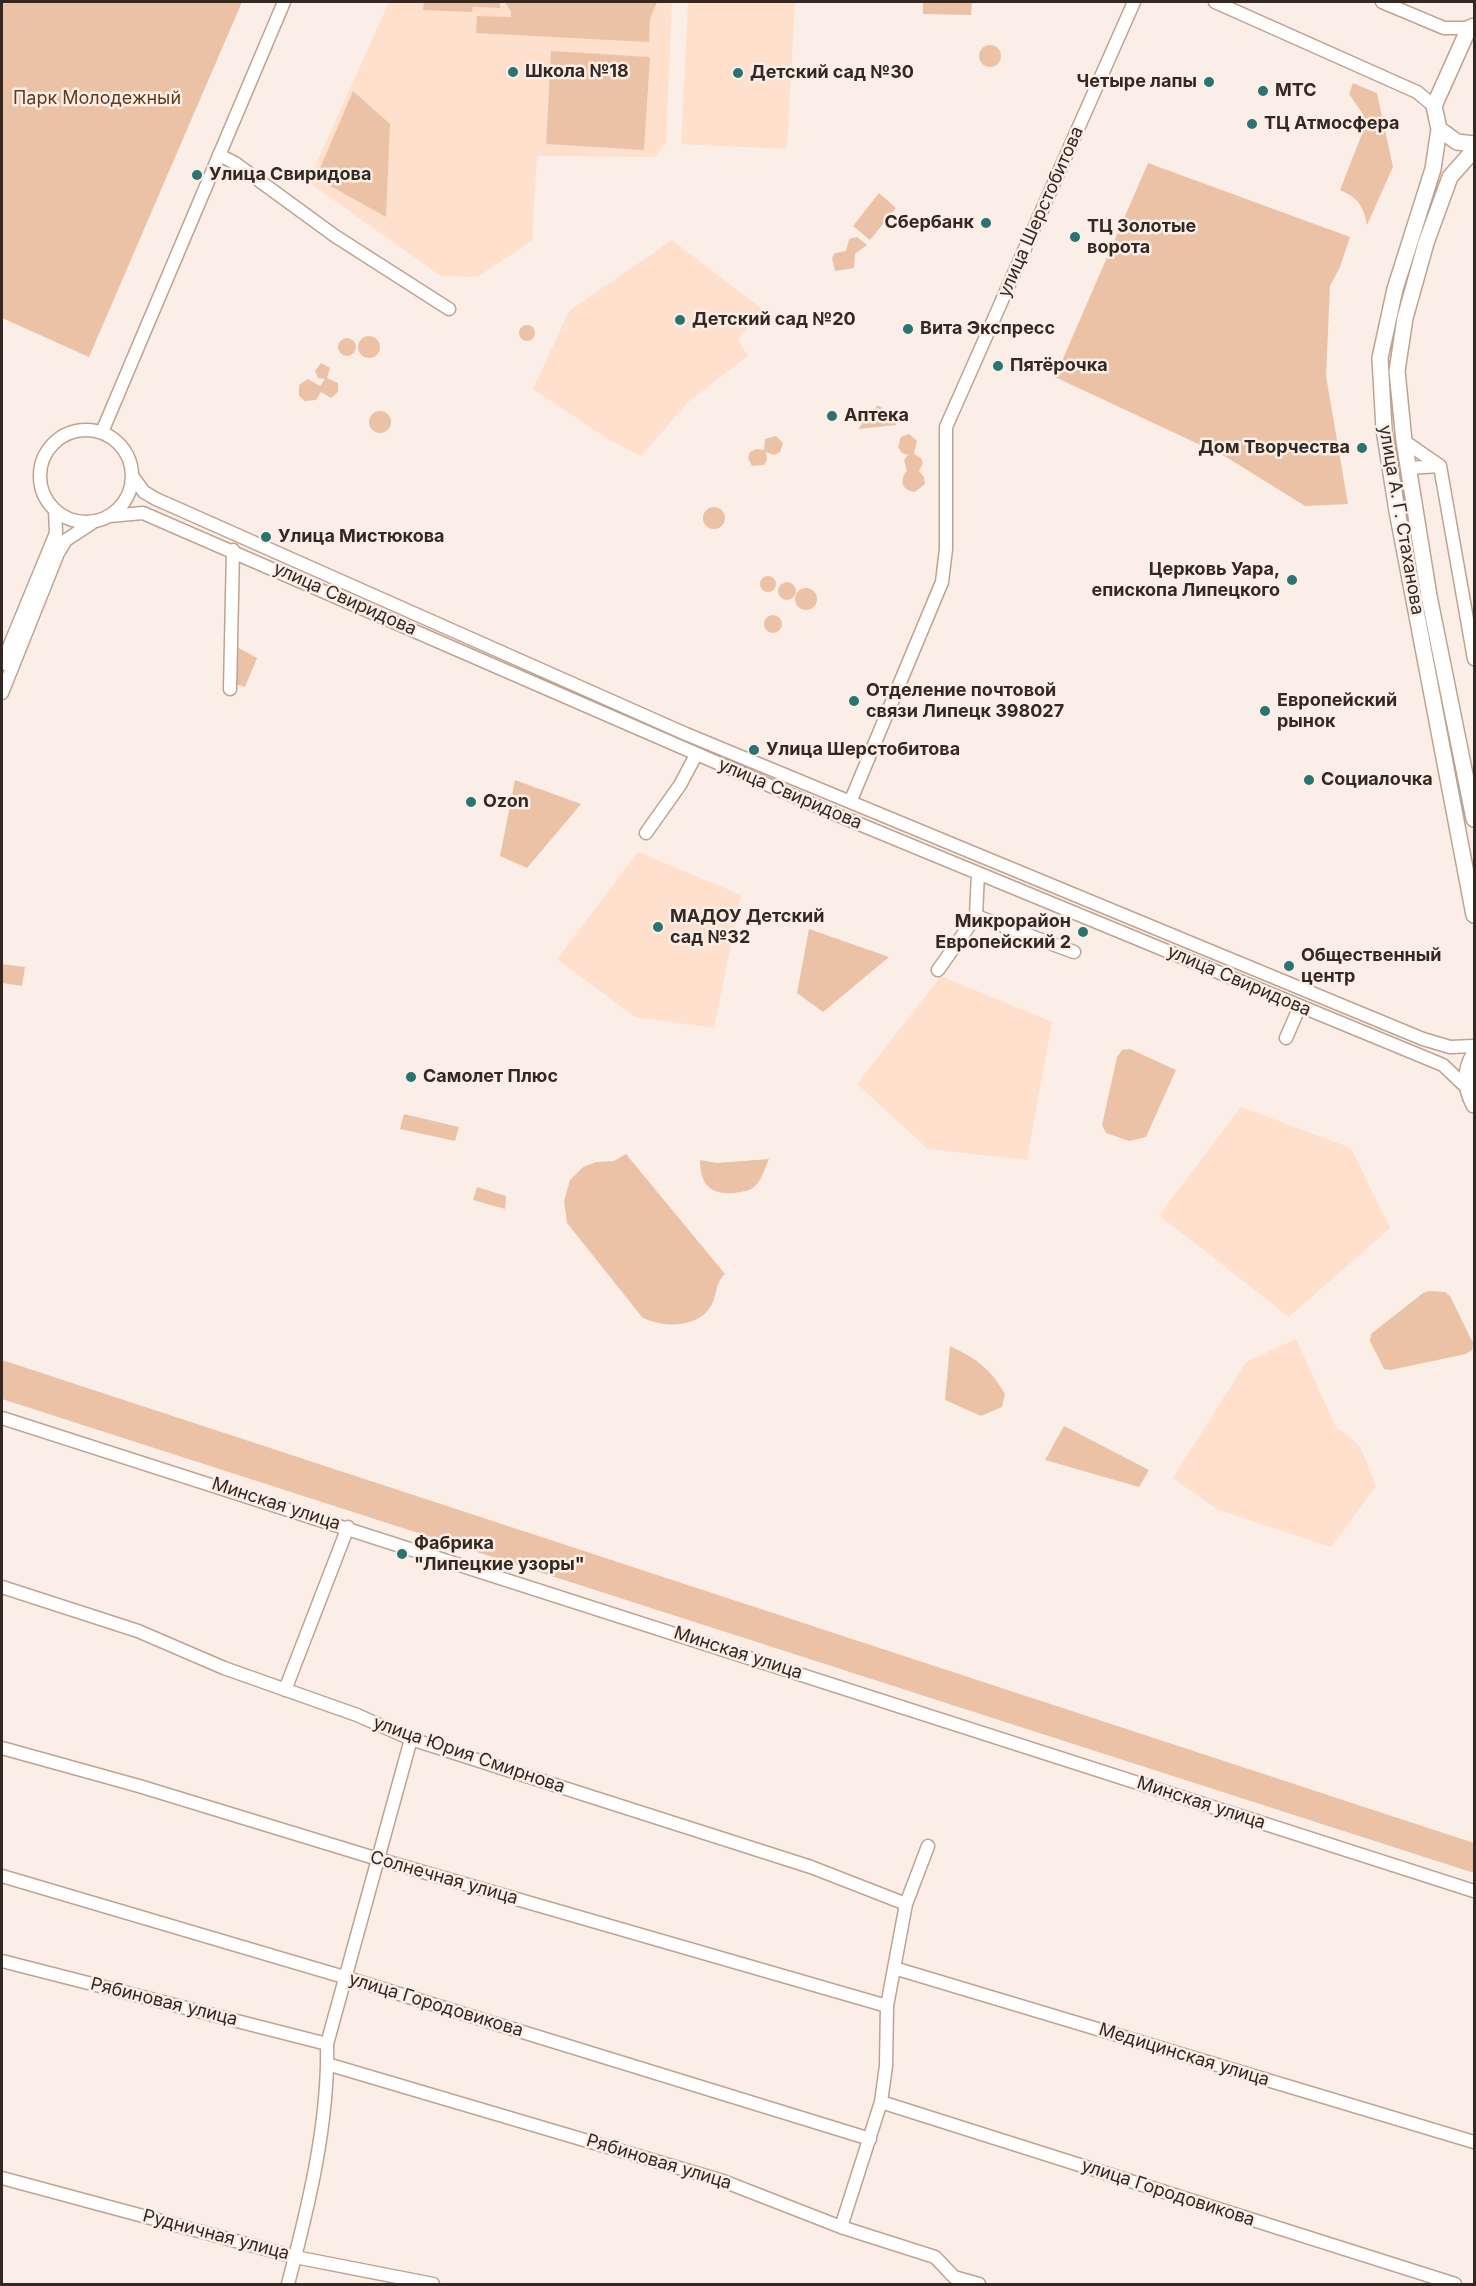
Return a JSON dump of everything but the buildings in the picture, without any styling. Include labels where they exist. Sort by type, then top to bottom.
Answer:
[{"type":"main road","points":[[1472,27],[1434,106],[1439,129],[1457,142],[1474,144]]},
{"type":"main road","name":"улица А. Г. Стаханова","points":[[1439,129],[1433,169],[1395,289],[1380,358],[1384,429],[1397,511],[1474,915]]},
{"type":"main road","name":"улица А. Г. Стаханова","points":[[1474,150],[1450,177],[1426,243],[1405,318],[1397,371],[1404,441],[1429,596],[1474,819]]},
{"type":"main road","points":[[1474,1054],[1468,1065],[1467,1088],[1474,1105]]},
{"type":"street","points":[[102,432],[284,2]]},
{"type":"street","name":"улица Шерстобитова","points":[[851,800],[942,582],[946,549],[946,427],[1134,2]]},
{"type":"street","points":[[1215,2],[1417,92],[1434,106]]},
{"type":"street","points":[[1382,2],[1444,28],[1472,27]]},
{"type":"street","points":[[219,155],[235,163],[335,236],[449,309]]},
{"type":"street","points":[[2,693],[58,553],[66,540],[93,522],[109,516],[123,501],[133,477],[131,464],[123,447],[102,432],[87,430],[68,434],[51,446],[42,462],[40,478],[45,498],[55,510],[65,518],[93,522]]},
{"type":"street","points":[[1404,441],[1440,466],[1474,659]]},
{"type":"street","points":[[1408,468],[1440,466]]},
{"type":"street","name":"улица Свиридова","points":[[133,477],[144,492],[156,499],[686,734],[851,800],[1424,1039],[1450,1047],[1474,1046]]},
{"type":"street","points":[[2,664],[56,533],[55,510]]},
{"type":"street","name":"улица Свиридова","points":[[109,516],[143,513],[233,550],[696,754],[1443,1065],[1467,1088]]},
{"type":"street","points":[[230,689],[233,550]]},
{"type":"street","points":[[646,833],[680,785],[696,754]]},
{"type":"street","points":[[938,970],[976,916],[978,873]]},
{"type":"street","points":[[976,916],[1074,952]]},
{"type":"street","points":[[1286,1038],[1300,1006]]},
{"type":"street","name":"Минская улица","points":[[2,1418],[348,1527],[1474,1891]]},
{"type":"street","points":[[285,1690],[348,1527]]},
{"type":"street","name":"улица Юрия Смирнова","points":[[2,1587],[138,1631],[224,1668],[357,1715],[411,1739],[811,1868],[906,1904]]},
{"type":"street","points":[[288,2284],[318,2147],[327,2044],[411,1739]]},
{"type":"street","name":"Солнечная улица","points":[[2,1748],[139,1786],[378,1859],[887,2006]]},
{"type":"street","points":[[841,2227],[881,2102],[886,2066],[887,2006],[906,1904],[928,1846]]},
{"type":"street","name":"улица Городовикова","points":[[2,1876],[344,1977],[870,2139]]},
{"type":"street","name":"Рябиновая улица","points":[[2,1961],[327,2044]]},
{"type":"street","name":"Медицинская улица","points":[[894,1968],[1474,2142]]},
{"type":"street","name":"Рябиновая улица","points":[[327,2064],[723,2181],[841,2227],[935,2257],[954,2277],[979,2284]]},
{"type":"street","name":"улица Городовикова","points":[[881,2102],[1455,2284]]},
{"type":"street","name":"Рудничная улица","points":[[2,2178],[295,2257],[433,2284]]},
{"type":"shaded area","name":"Школа №18","points":[[389,2],[672,2],[666,143],[656,157],[537,156],[532,241],[477,277],[441,276],[308,182]]},
{"type":"shaded area","name":"Детский сад №30","points":[[688,2],[795,2],[787,149],[681,144]]},
{"type":"shaded area","points":[[672,240],[762,309],[738,340],[748,356],[688,402],[641,456],[608,439],[533,389],[569,311]]},
{"type":"shaded area","name":"МАДОУ Детский сад №32","points":[[638,852],[741,895],[714,1028],[635,1017],[557,959]]},
{"type":"shaded area","points":[[941,976],[1052,1022],[1027,1160],[928,1149],[857,1084]]},
{"type":"shaded area","points":[[1241,1107],[1351,1148],[1390,1228],[1289,1317],[1159,1215]]},
{"type":"shaded area","points":[[1296,1339],[1336,1427],[1360,1446],[1376,1486],[1331,1547],[1216,1509],[1173,1478],[1246,1362]]},
{"type":"green space","name":"Парк Молодежный","points":[[2,2],[242,2],[89,357],[2,318]]},
{"type":"green space","points":[[424,2],[500,2],[500,8],[473,7],[472,12],[423,10]]},
{"type":"green space","points":[[505,2],[657,2],[650,19],[649,42],[476,33],[477,16],[511,17],[511,12]]},
{"type":"green space","points":[[923,2],[972,2],[971,15],[923,14]]},
{"type":"green space","points":[[986,45],[994,45],[1001,52],[1001,60],[994,67],[986,67],[979,60],[979,52]]},
{"type":"green space","points":[[551,51],[650,57],[644,150],[546,144]]},
{"type":"green space","points":[[1353,83],[1377,93],[1393,167],[1367,225],[1359,203],[1340,190],[1365,126],[1363,114],[1349,94]]},
{"type":"green space","points":[[353,91],[390,124],[386,217],[316,178]]},
{"type":"green space","points":[[1148,163],[1350,237],[1340,267],[1330,286],[1326,376],[1348,504],[1305,506],[1226,457],[1055,377]]},
{"type":"green space","points":[[879,193],[896,208],[870,240],[853,226]]},
{"type":"green space","points":[[857,237],[867,245],[855,254],[854,268],[835,271],[832,258],[835,253],[846,251],[849,239]]},
{"type":"green space","points":[[524,325],[530,325],[535,333],[533,339],[524,341],[519,336],[519,330]]},
{"type":"green space","points":[[369,336],[377,339],[380,347],[377,355],[369,358],[361,355],[358,347],[361,339]]},
{"type":"green space","points":[[347,338],[353,341],[356,347],[353,353],[347,356],[341,353],[338,347],[341,341]]},
{"type":"green space","points":[[321,363],[330,368],[327,378],[338,383],[338,392],[331,398],[321,392],[316,400],[305,401],[299,396],[299,385],[308,379],[320,386],[325,379],[318,378],[315,371]]},
{"type":"green space","points":[[878,405],[896,419],[896,425],[858,429]]},
{"type":"green space","points":[[380,411],[388,414],[391,422],[388,430],[380,433],[372,430],[369,422],[372,414]]},
{"type":"green space","points":[[909,434],[917,441],[914,454],[921,458],[923,463],[919,471],[924,477],[925,484],[915,492],[907,490],[903,485],[903,478],[907,471],[904,460],[908,455],[902,453],[898,447],[901,437]]},
{"type":"green space","points":[[776,436],[783,443],[780,452],[774,455],[766,452],[767,460],[764,465],[752,466],[748,458],[750,452],[756,449],[764,450],[765,439]]},
{"type":"green space","points":[[714,507],[722,510],[725,518],[722,526],[714,529],[706,526],[703,518],[706,510]]},
{"type":"green space","points":[[768,576],[776,584],[768,592],[760,584]]},
{"type":"green space","points":[[787,582],[793,585],[796,591],[793,597],[787,600],[781,597],[778,591],[781,585]]},
{"type":"green space","points":[[806,588],[814,591],[817,599],[814,607],[806,610],[798,607],[795,599],[798,591]]},
{"type":"green space","points":[[773,615],[779,618],[782,624],[779,630],[773,633],[767,630],[764,624],[767,618]]},
{"type":"green space","points":[[237,647],[257,658],[245,687],[236,684]]},
{"type":"green space","points":[[515,780],[581,804],[527,868],[500,856]]},
{"type":"green space","points":[[809,929],[889,957],[823,1012],[797,993]]},
{"type":"green space","points":[[2,964],[25,967],[22,986],[2,983]]},
{"type":"green space","points":[[1130,1049],[1176,1070],[1146,1137],[1129,1141],[1106,1133],[1102,1125],[1117,1057],[1122,1050]]},
{"type":"green space","points":[[404,1114],[459,1127],[455,1141],[400,1129]]},
{"type":"green space","points":[[626,1154],[725,1274],[719,1282],[709,1309],[695,1320],[668,1324],[642,1317],[567,1223],[564,1201],[570,1180],[583,1167],[596,1162],[614,1161]]},
{"type":"green space","points":[[769,1159],[756,1185],[749,1190],[737,1193],[713,1190],[704,1182],[700,1168],[700,1160],[717,1163]]},
{"type":"green space","points":[[477,1187],[506,1196],[505,1209],[473,1200]]},
{"type":"green space","points":[[1445,1292],[1450,1296],[1473,1343],[1472,1350],[1466,1354],[1390,1370],[1384,1369],[1370,1341],[1371,1334],[1423,1293]]},
{"type":"green space","points":[[950,1346],[968,1355],[994,1377],[1005,1394],[1002,1407],[981,1416],[945,1400]]},
{"type":"green space","points":[[2,1360],[1474,1843],[1474,1873],[2,1399]]},
{"type":"green space","points":[[1064,1426],[1149,1470],[1139,1487],[1045,1460]]},
{"type":"place","name":"Школа №18","points":[[513,72]]},
{"type":"place","name":"Детский сад №30","points":[[738,73]]},
{"type":"place","name":"Четыре лапы","points":[[1209,82]]},
{"type":"place","name":"МТС","points":[[1263,91]]},
{"type":"place","name":"ТЦ Атмосфера","points":[[1252,124]]},
{"type":"place","name":"Улица Свиридова","points":[[197,175]]},
{"type":"place","name":"Сбербанк","points":[[986,223]]},
{"type":"place","name":"ТЦ Золотые ворота","points":[[1075,237]]},
{"type":"place","name":"Детский сад №20","points":[[680,320]]},
{"type":"place","name":"Вита Экспресс","points":[[908,329]]},
{"type":"place","name":"Пятёрочка","points":[[998,366]]},
{"type":"place","name":"Аптека","points":[[832,416]]},
{"type":"place","name":"Дом Творчества","points":[[1362,448]]},
{"type":"place","name":"Улица Мистюкова","points":[[266,537]]},
{"type":"place","name":"Церковь Уара, епископа Липецкого","points":[[1292,580]]},
{"type":"place","name":"Отделение почтовой связи Липецк 398027","points":[[854,701]]},
{"type":"place","name":"Европейский рынок","points":[[1265,711]]},
{"type":"place","name":"Улица Шерстобитова","points":[[754,750]]},
{"type":"place","name":"Социалочка","points":[[1309,780]]},
{"type":"place","name":"Ozon","points":[[471,802]]},
{"type":"place","name":"МАДОУ Детский сад №32","points":[[658,927]]},
{"type":"place","name":"Микрорайон Европейский 2","points":[[1083,932]]},
{"type":"place","name":"Общественный центр","points":[[1289,966]]},
{"type":"place","name":"Самолет Плюс","points":[[411,1077]]},
{"type":"place","name":"Фабрика \"Липецкие узоры\"","points":[[402,1554]]}]
